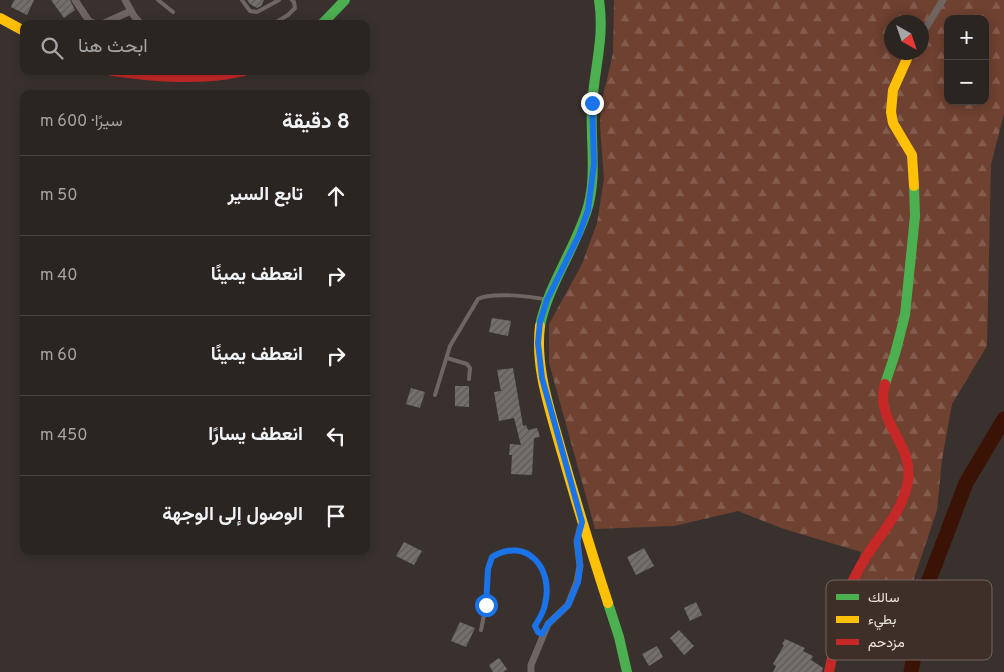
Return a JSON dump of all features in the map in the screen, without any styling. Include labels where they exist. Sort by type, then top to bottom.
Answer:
[{"type":"main road","points":[[326,20],[345,0]]},
{"type":"main road","points":[[599,0],[602,11],[603,34],[592,103],[594,164],[588,210],[579,235],[547,300],[540,322],[538,343],[541,372],[582,522],[619,637],[627,672]]},
{"type":"main road","points":[[0,18],[20,28]]},
{"type":"main road","points":[[854,580],[866,557],[895,518],[908,480],[908,463],[882,402],[883,391],[895,354],[904,315],[915,216],[912,155],[893,122],[890,112],[893,90],[906,60]]},
{"type":"main road","points":[[154,75],[186,78],[212,75]]},
{"type":"street","points":[[75,0],[88,20]]},
{"type":"street","points":[[929,23],[943,0]]},
{"type":"street","points":[[107,20],[129,4],[139,20]]},
{"type":"street","points":[[531,672],[531,665],[542,634],[548,624],[568,605],[578,582],[580,566],[577,541],[582,522]]},
{"type":"lane","points":[[158,0],[173,12]]},
{"type":"lane","points":[[242,0],[250,11],[258,12],[280,0]]},
{"type":"lane","points":[[279,20],[295,8],[292,0]]},
{"type":"lane","points":[[435,395],[455,336],[480,297],[523,296],[547,300]]},
{"type":"lane","points":[[447,358],[467,364],[470,368],[469,379]]},
{"type":"lane","points":[[481,630],[486,605],[488,569],[492,557],[508,551],[520,551],[532,555],[546,578],[545,604],[535,626],[538,632],[542,634]]},
{"type":"green space","points":[[614,0],[1004,0],[1004,114],[991,164],[987,346],[952,404],[942,460],[937,510],[913,580],[857,580],[861,552],[784,529],[738,511],[674,526],[595,529],[549,363],[549,324],[582,264],[597,223],[604,179],[600,126],[601,105],[613,53]]},
{"type":"building","points":[[14,0],[34,0],[27,15],[11,7]]},
{"type":"building","points":[[51,0],[70,0],[75,10],[64,18]]},
{"type":"building","points":[[247,0],[264,0],[261,6],[257,8]]},
{"type":"building","points":[[492,318],[511,321],[508,336],[489,332]]},
{"type":"building","points":[[513,368],[523,426],[526,425],[528,430],[537,428],[540,437],[534,438],[532,475],[511,474],[512,455],[509,455],[510,444],[521,445],[514,418],[499,421],[494,392],[501,391],[497,370]]},
{"type":"building","points":[[455,386],[469,386],[469,407],[455,406]]},
{"type":"building","points":[[411,388],[425,392],[420,408],[406,404]]},
{"type":"building","points":[[404,542],[422,551],[414,565],[396,556]]},
{"type":"building","points":[[644,548],[654,566],[636,575],[627,557]]},
{"type":"building","points":[[696,602],[702,615],[690,621],[684,608]]},
{"type":"building","points":[[460,622],[475,628],[466,647],[451,641]]},
{"type":"building","points":[[679,630],[694,646],[684,655],[670,638]]},
{"type":"building","points":[[785,639],[805,648],[803,651],[813,656],[811,660],[823,668],[822,672],[773,672],[776,666],[773,664],[784,645],[782,644]]},
{"type":"building","points":[[657,646],[663,657],[649,666],[642,654]]},
{"type":"building","points":[[499,658],[507,669],[503,672],[493,672],[489,665]]},
{"type":"waterway","points":[[929,580],[966,483],[1004,419]]},
{"type":"waterway","points":[[911,672],[913,660]]},
{"type":"traffic: fast","points":[[326,20],[345,0]]},
{"type":"traffic: fast","points":[[540,326],[549,297],[581,227],[590,200],[593,174],[592,106],[601,27],[599,0]]},
{"type":"traffic: fast","points":[[885,384],[905,315],[915,216],[914,186]]},
{"type":"traffic: fast","points":[[608,603],[619,637],[627,672]]},
{"type":"traffic: slow","points":[[0,18],[20,29]]},
{"type":"traffic: slow","points":[[906,60],[893,90],[891,112],[893,123],[912,155],[914,186]]},
{"type":"traffic: slow","points":[[540,326],[539,356],[548,401],[577,505],[608,603]]},
{"type":"traffic: jam","points":[[145,75],[178,77],[220,75]]},
{"type":"traffic: jam","points":[[853,580],[862,563],[891,521],[901,503],[908,481],[908,467],[905,455],[885,410],[883,398],[885,384]]},
{"type":"traffic: jam","points":[[829,672],[831,660]]},
{"type":"route","points":[[486,605],[488,569],[492,557],[500,553],[520,551],[532,555],[539,564],[546,578],[547,592],[541,616],[535,626],[538,632],[542,634],[548,624],[568,605],[578,582],[580,566],[577,541],[582,522],[542,378],[538,343],[540,322],[545,305],[556,278],[579,235],[588,210],[594,164],[592,103]]}]
